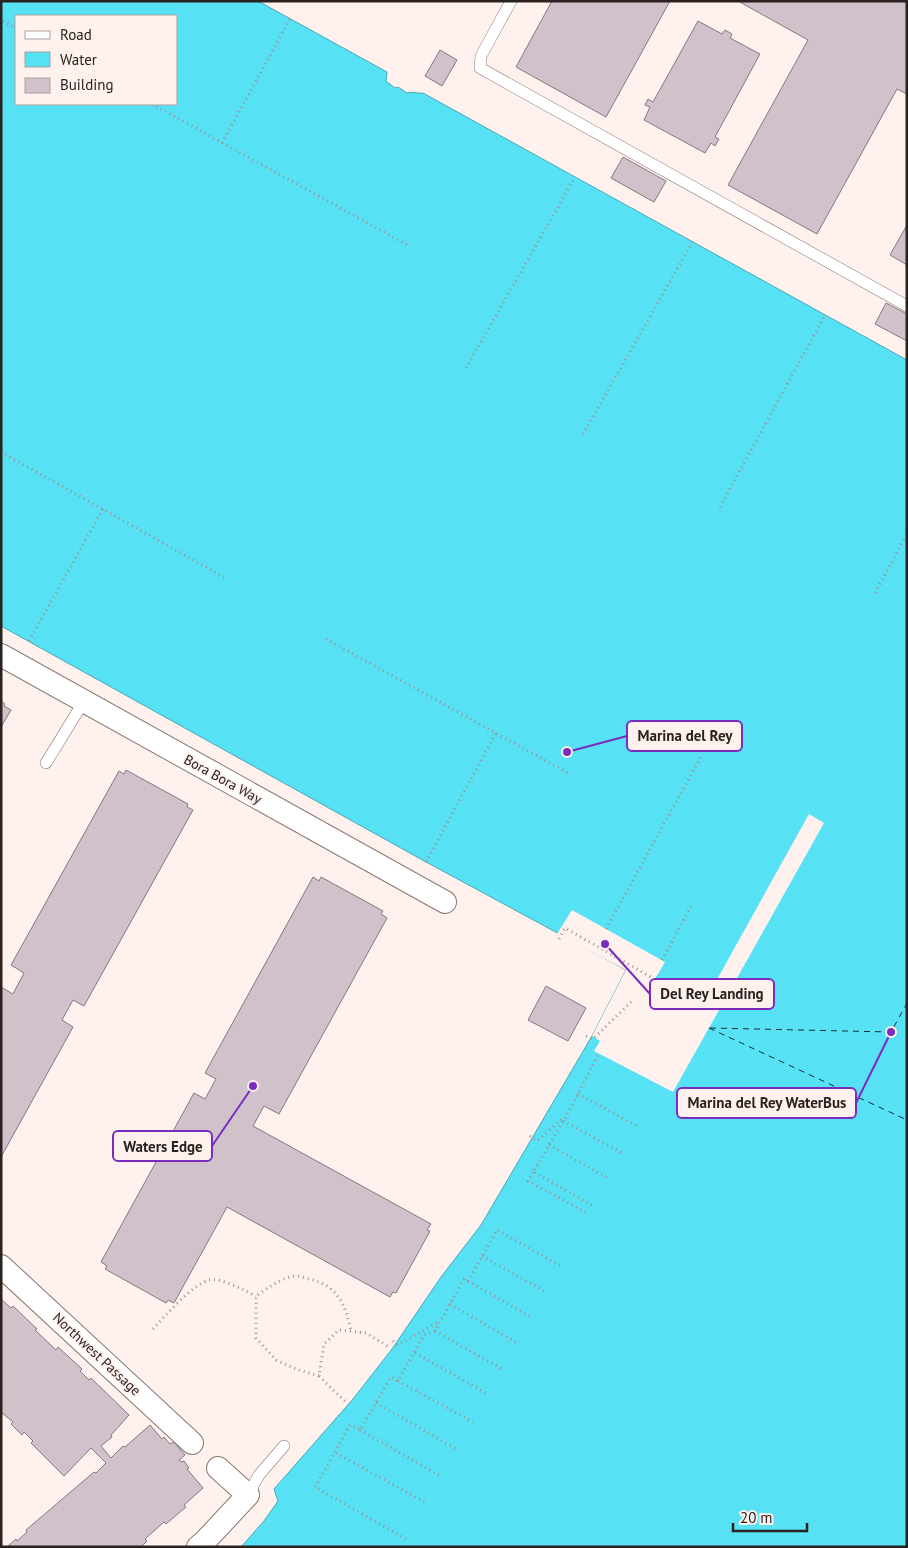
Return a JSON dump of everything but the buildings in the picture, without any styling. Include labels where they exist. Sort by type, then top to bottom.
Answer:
[{"type":"street","name":"Bora Bora Way","points":[[1,655],[445,902]]},
{"type":"street","name":"Northwest Passage","points":[[1,1266],[192,1443]]},
{"type":"street","points":[[198,1547],[248,1495],[218,1468]]},
{"type":"lane","points":[[511,1],[482,56],[480,68],[907,306]]},
{"type":"lane","points":[[46,762],[84,701]]},
{"type":"lane","points":[[248,1495],[260,1475],[284,1446]]},
{"type":"path","points":[[222,142],[290,19]]},
{"type":"path","points":[[3,21],[15,27]]},
{"type":"path","points":[[154,105],[409,246]]},
{"type":"path","points":[[466,368],[576,177]]},
{"type":"path","points":[[583,434],[693,241]]},
{"type":"path","points":[[720,507],[825,315]]},
{"type":"path","points":[[1,452],[227,579]]},
{"type":"path","points":[[29,641],[103,509]]},
{"type":"path","points":[[875,593],[907,534]]},
{"type":"path","points":[[326,639],[568,773]]},
{"type":"path","points":[[426,862],[496,733]]},
{"type":"path","points":[[606,929],[701,757]]},
{"type":"path","points":[[662,960],[693,903]]},
{"type":"path","points":[[559,938],[565,928],[651,977]]},
{"type":"path","points":[[586,1036],[593,1040],[632,1001]]},
{"type":"path","points":[[589,1214],[528,1181],[567,1115],[600,1053]]},
{"type":"path","points":[[578,1094],[637,1126]]},
{"type":"path","points":[[530,1136],[537,1141],[567,1115]]},
{"type":"path","points":[[563,1120],[622,1153]]},
{"type":"path","points":[[549,1145],[608,1178]]},
{"type":"path","points":[[533,1172],[592,1205]]},
{"type":"path","points":[[468,1281],[497,1230],[561,1266]]},
{"type":"path","points":[[482,1256],[546,1292]]},
{"type":"path","points":[[256,1296],[273,1284],[295,1276],[320,1281],[338,1295],[348,1316],[351,1331]]},
{"type":"path","points":[[398,1381],[424,1335],[435,1330],[464,1279],[532,1317]]},
{"type":"path","points":[[153,1329],[194,1288],[210,1280],[228,1283],[256,1296]]},
{"type":"path","points":[[256,1296],[256,1338],[276,1360],[319,1376],[345,1401]]},
{"type":"path","points":[[450,1304],[517,1342]]},
{"type":"path","points":[[393,1341],[398,1345],[440,1321]]},
{"type":"path","points":[[319,1376],[324,1344],[339,1330],[366,1333],[389,1347]]},
{"type":"path","points":[[435,1330],[502,1368]]},
{"type":"path","points":[[415,1353],[488,1394]]},
{"type":"path","points":[[360,1430],[391,1377],[474,1422]]},
{"type":"path","points":[[376,1403],[458,1450]]},
{"type":"path","points":[[406,1540],[315,1487],[336,1453],[350,1425],[442,1477]]},
{"type":"path","points":[[336,1453],[426,1503]]},
{"type":"water","points":[[1,1],[258,1],[387,72],[386,81],[395,88],[398,87],[407,93],[423,93],[907,360],[907,1547],[241,1547],[264,1521],[278,1501],[274,1489],[353,1399],[392,1349],[441,1277],[481,1225],[592,1036],[626,970],[426,862],[1,626]]},
{"type":"pier","points":[[809,814],[824,823],[673,1092],[594,1051],[600,1041],[592,1036],[626,970],[557,934],[572,910],[665,962],[652,984],[700,1010]]},
{"type":"ferry route","points":[[710,1028],[891,1032],[907,1003]]},
{"type":"ferry route","points":[[709,1028],[907,1120]]},
{"type":"place","name":"Marina del Rey","points":[[567,752]]},
{"type":"place","name":"Del Rey Landing","points":[[605,944]]},
{"type":"place","name":"Marina del Rey WaterBus","points":[[891,1032]]},
{"type":"place","name":"Waters Edge","points":[[253,1086]]}]
